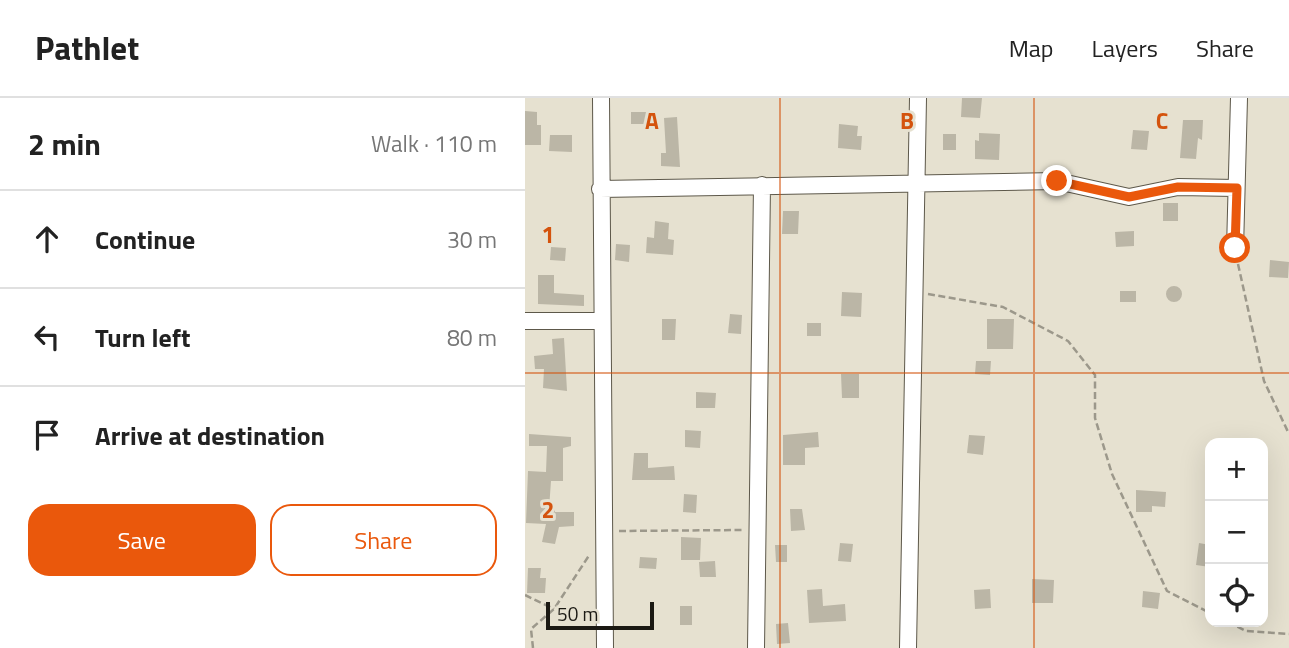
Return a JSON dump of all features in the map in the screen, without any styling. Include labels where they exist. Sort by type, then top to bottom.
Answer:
[{"type":"street","points":[[601,98],[600,321],[605,648]]},
{"type":"street","points":[[908,648],[918,98]]},
{"type":"street","points":[[1235,248],[1239,98]]},
{"type":"street","points":[[600,189],[1057,181],[1129,197],[1178,187],[1237,188]]},
{"type":"street","points":[[756,648],[762,185]]},
{"type":"street","points":[[525,321],[600,321]]},
{"type":"path","points":[[1235,248],[1264,382],[1289,434]]},
{"type":"path","points":[[915,299],[930,293],[1003,307],[1069,341],[1095,374],[1095,418],[1112,474],[1167,591],[1205,610]]},
{"type":"path","points":[[604,531],[756,530]]},
{"type":"path","points":[[533,648],[531,629],[554,609],[590,554]]},
{"type":"path","points":[[525,595],[554,609]]},
{"type":"path","points":[[1238,627],[1246,631],[1289,634]]},
{"type":"building","points":[[962,98],[982,98],[980,118],[961,117]]},
{"type":"building","points":[[525,111],[537,112],[537,125],[541,125],[541,145],[525,145]]},
{"type":"building","points":[[631,112],[651,112],[651,124],[631,124]]},
{"type":"building","points":[[677,117],[680,167],[661,166],[661,153],[666,153],[664,118]]},
{"type":"building","points":[[1183,120],[1203,120],[1202,140],[1198,138],[1196,159],[1180,158]]},
{"type":"building","points":[[839,124],[858,126],[857,136],[862,136],[861,150],[838,148]]},
{"type":"building","points":[[1133,130],[1149,131],[1147,150],[1131,149]]},
{"type":"building","points":[[979,133],[1000,134],[999,160],[975,159],[975,140],[979,141]]},
{"type":"building","points":[[943,134],[956,134],[956,150],[943,150]]},
{"type":"building","points":[[550,135],[572,135],[572,152],[549,151]]},
{"type":"building","points":[[1163,203],[1178,203],[1178,221],[1163,221]]},
{"type":"building","points":[[783,211],[799,211],[798,234],[782,234]]},
{"type":"building","points":[[655,221],[669,223],[668,239],[674,240],[673,255],[646,253],[647,237],[654,238]]},
{"type":"building","points":[[1134,231],[1134,246],[1116,247],[1115,232]]},
{"type":"building","points":[[616,244],[630,245],[629,262],[615,260]]},
{"type":"building","points":[[551,247],[566,248],[565,261],[550,260]]},
{"type":"building","points":[[1270,260],[1289,262],[1288,278],[1269,277]]},
{"type":"building","points":[[538,275],[554,275],[554,293],[584,295],[584,306],[538,304]]},
{"type":"building","points":[[1171,286],[1177,286],[1182,294],[1180,300],[1171,302],[1166,297],[1166,291]]},
{"type":"building","points":[[1120,291],[1136,291],[1136,302],[1120,302]]},
{"type":"building","points":[[842,292],[862,293],[861,317],[841,316]]},
{"type":"building","points":[[730,314],[742,315],[741,334],[728,333]]},
{"type":"building","points":[[662,319],[676,319],[675,340],[662,340]]},
{"type":"building","points":[[987,319],[1014,319],[1013,349],[987,349]]},
{"type":"building","points":[[807,323],[821,323],[821,336],[807,336]]},
{"type":"building","points":[[564,338],[567,391],[543,388],[544,369],[535,369],[534,356],[553,354],[552,339]]},
{"type":"building","points":[[976,361],[991,361],[990,375],[975,374]]},
{"type":"building","points":[[841,374],[859,374],[859,398],[842,398]]},
{"type":"building","points":[[696,392],[716,393],[715,408],[696,408]]},
{"type":"building","points":[[685,430],[701,431],[700,448],[685,447]]},
{"type":"building","points":[[818,432],[819,447],[805,448],[805,465],[783,465],[783,435]]},
{"type":"building","points":[[529,434],[571,437],[571,446],[563,448],[563,481],[551,481],[549,509],[555,509],[555,512],[574,512],[574,526],[559,527],[555,544],[542,542],[546,524],[526,523],[528,471],[546,472],[547,446],[529,446]]},
{"type":"building","points":[[969,435],[985,436],[983,455],[967,453]]},
{"type":"building","points":[[634,453],[648,453],[648,468],[674,466],[675,480],[632,480]]},
{"type":"building","points":[[1136,490],[1166,492],[1165,507],[1152,506],[1152,512],[1136,512]]},
{"type":"building","points":[[684,494],[697,495],[696,513],[683,512]]},
{"type":"building","points":[[790,509],[802,509],[805,530],[791,531]]},
{"type":"building","points":[[681,537],[701,538],[700,560],[681,560]]},
{"type":"building","points":[[840,543],[853,544],[851,562],[838,561]]},
{"type":"building","points":[[1199,543],[1205,544],[1205,566],[1196,565]]},
{"type":"building","points":[[775,545],[787,545],[787,562],[776,562]]},
{"type":"building","points":[[640,557],[657,558],[656,569],[639,568]]},
{"type":"building","points":[[715,561],[716,577],[700,577],[699,562]]},
{"type":"building","points":[[528,568],[541,568],[540,578],[546,578],[545,593],[527,593]]},
{"type":"building","points":[[1032,579],[1054,580],[1053,603],[1032,603]]},
{"type":"building","points":[[822,589],[823,606],[845,604],[846,621],[809,623],[807,590]]},
{"type":"building","points":[[990,589],[991,608],[975,609],[974,590]]},
{"type":"building","points":[[1143,591],[1160,593],[1158,609],[1142,607]]},
{"type":"building","points":[[680,606],[692,606],[692,625],[680,625]]},
{"type":"building","points":[[788,623],[790,643],[777,644],[776,624]]},
{"type":"route","points":[[1057,181],[1129,197],[1178,187],[1237,188],[1235,248]]}]
